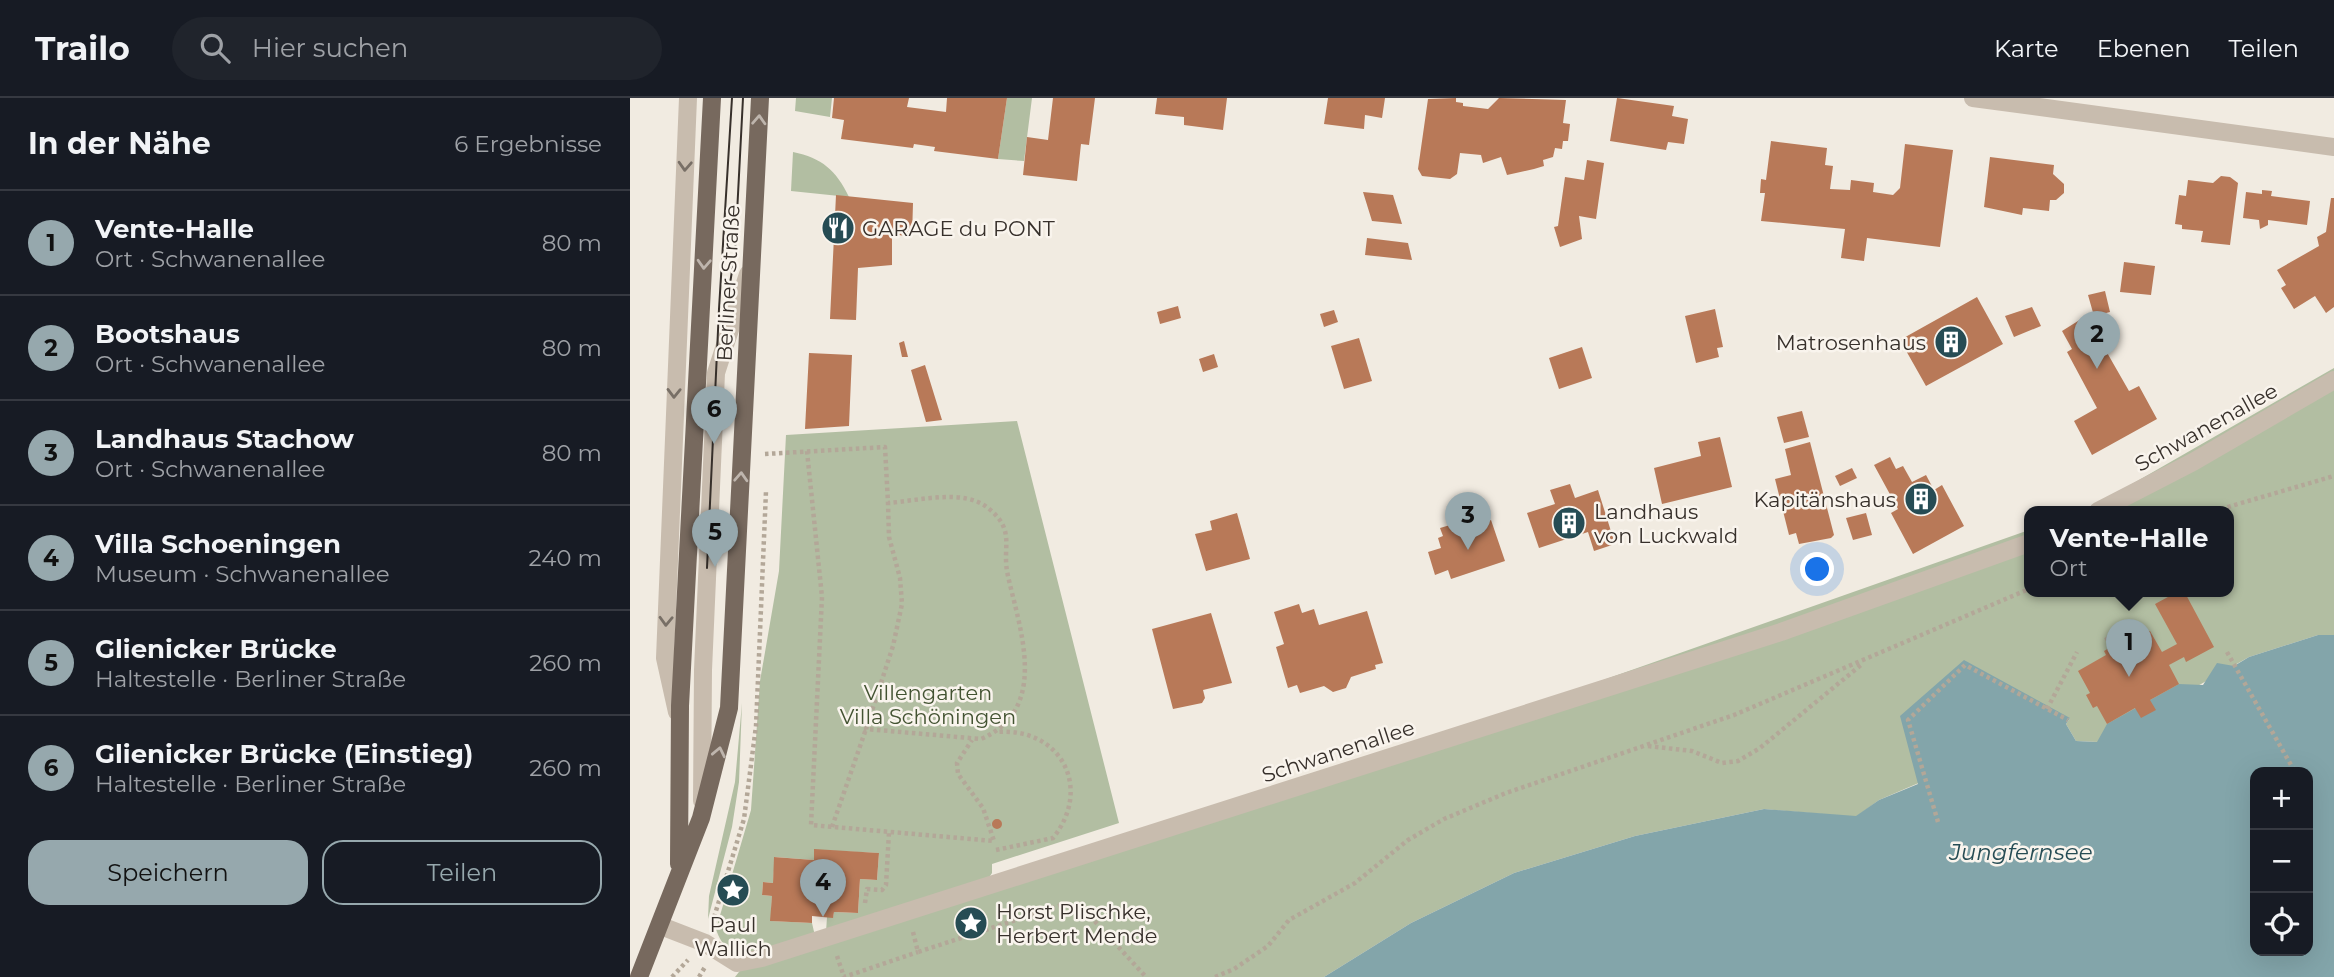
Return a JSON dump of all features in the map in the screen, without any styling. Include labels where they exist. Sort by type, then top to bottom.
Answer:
[{"type":"main road","name":"Berliner Straße","points":[[679,882],[680,724],[712,98]]},
{"type":"main road","name":"Berliner Straße","points":[[639,977],[662,926],[701,818],[729,708],[760,98]]},
{"type":"street","points":[[680,724],[665,658],[688,98]]},
{"type":"street","points":[[1973,98],[2334,147]]},
{"type":"street","points":[[701,818],[703,670],[716,373],[752,262]]},
{"type":"street","name":"Schwanenallee","points":[[2108,506],[2193,462],[2334,380]]},
{"type":"street","name":"Schwanenallee","points":[[662,926],[705,943],[737,963],[831,937],[1781,632],[2024,545]]},
{"type":"path","points":[[742,455],[885,447],[889,537],[901,578],[902,604],[894,646],[832,827]]},
{"type":"path","points":[[807,451],[822,597],[811,825],[994,841],[983,808],[958,774],[957,763],[973,740]]},
{"type":"path","points":[[2231,506],[2334,476]]},
{"type":"path","points":[[888,503],[942,498],[970,499],[986,506],[1003,523],[1007,535],[1007,575],[1024,639],[1025,680],[1018,700],[996,732]]},
{"type":"path","points":[[1215,977],[1234,969],[1268,946],[1289,919],[1355,883],[1408,840],[1444,819],[1506,793],[1734,715],[2024,591]]},
{"type":"path","points":[[2106,636],[2112,647]]},
{"type":"path","points":[[2047,709],[2077,652]]},
{"type":"path","points":[[2227,652],[2292,767]]},
{"type":"path","points":[[1644,746],[1692,751],[1722,763],[1738,761],[1760,748],[1838,681],[1868,660]]},
{"type":"path","points":[[1938,822],[1908,720],[1965,666],[2068,720]]},
{"type":"path","points":[[866,729],[973,740],[996,732],[1023,733],[1051,746],[1068,777],[1072,806],[1053,838],[996,850]]},
{"type":"path","points":[[886,886],[889,832]]},
{"type":"path","points":[[831,937],[844,977],[1065,904],[1090,916],[1146,977]]},
{"type":"path","points":[[907,912],[918,952]]},
{"type":"green space","points":[[796,98],[832,98],[830,117],[795,111]]},
{"type":"green space","points":[[1007,98],[1032,98],[1024,161],[998,159]]},
{"type":"green space","points":[[793,152],[812,158],[827,167],[839,179],[849,197],[791,191]]},
{"type":"green space","name":"Villengarten Villa Schöningen","points":[[2334,368],[2334,635],[2318,635],[2249,657],[2098,742],[2076,741],[2066,724],[2070,718],[1879,800],[1856,817],[1764,809],[1635,836],[1514,873],[1411,923],[1324,977],[735,977],[753,954],[729,949],[716,929],[751,810],[760,681],[779,571],[786,435],[1017,421],[1119,823],[992,864],[992,873],[988,879],[1572,691],[2024,532],[2024,597],[2234,597],[2234,506],[2094,506]],"holes":[[[814,850],[879,853],[877,880],[860,879],[858,913],[834,912],[833,917],[827,917],[826,932],[815,936],[812,923],[771,921],[772,896],[762,895],[763,882],[773,883],[775,857],[814,860]]]},
{"type":"green space","points":[[742,703],[739,782],[732,827],[708,919],[709,896],[735,782]]},
{"type":"water","name":"Jungfernsee","points":[[2318,635],[2334,635],[2334,977],[1324,977],[1411,923],[1514,873],[1635,836],[1764,809],[1856,816],[1879,800],[1918,784],[1900,716],[1964,660],[2070,718],[2066,724],[2076,741],[2097,742],[2107,724],[2179,684],[2203,685],[2217,663],[2234,666],[2249,657]]},
{"type":"building","points":[[834,98],[909,98],[907,107],[946,112],[947,98],[1007,98],[998,159],[934,151],[935,147],[914,144],[913,148],[841,139],[844,120],[832,118]]},
{"type":"building","points":[[1053,98],[1095,98],[1089,145],[1081,144],[1077,181],[1023,175],[1027,137],[1048,140]]},
{"type":"building","points":[[1157,98],[1227,98],[1223,130],[1184,125],[1184,117],[1155,114]]},
{"type":"building","points":[[1328,98],[1385,98],[1382,118],[1365,115],[1364,129],[1324,124]]},
{"type":"building","points":[[1456,98],[1456,102],[1463,103],[1463,106],[1488,109],[1499,98],[1566,100],[1563,123],[1570,124],[1568,141],[1563,141],[1562,149],[1555,148],[1553,157],[1543,160],[1544,166],[1534,169],[1507,175],[1501,157],[1483,163],[1481,155],[1460,153],[1457,174],[1450,179],[1422,176],[1418,169],[1428,99]]},
{"type":"building","points":[[1617,98],[1674,106],[1672,116],[1688,119],[1684,144],[1668,142],[1666,150],[1610,141]]},
{"type":"building","points":[[1771,141],[1827,148],[1825,165],[1833,166],[1830,189],[1850,190],[1851,180],[1874,183],[1873,192],[1893,195],[1900,188],[1905,144],[1953,150],[1940,247],[1867,238],[1864,261],[1841,258],[1845,229],[1761,221],[1765,193],[1760,193],[1761,179],[1766,180]]},
{"type":"building","points":[[1990,157],[2054,165],[2053,174],[2064,184],[2064,193],[2056,200],[2050,200],[2049,211],[2023,208],[2022,215],[1984,207]]},
{"type":"building","points":[[1587,160],[1604,163],[1596,219],[1579,216],[1582,239],[1560,247],[1554,227],[1558,226],[1565,177],[1584,180]]},
{"type":"building","points":[[2221,176],[2230,177],[2238,183],[2230,245],[2201,242],[2203,231],[2182,229],[2182,225],[2175,224],[2179,195],[2186,196],[2188,180],[2213,183]]},
{"type":"building","points":[[2262,190],[2272,191],[2271,196],[2310,201],[2307,225],[2268,220],[2268,225],[2260,229],[2259,220],[2243,218],[2246,192],[2262,194]]},
{"type":"building","points":[[1363,192],[1393,195],[1402,224],[1372,221]]},
{"type":"building","points":[[836,195],[913,203],[912,237],[892,234],[892,265],[858,268],[856,320],[830,319]]},
{"type":"building","points":[[2331,198],[2334,198],[2334,307],[2326,313],[2315,296],[2294,309],[2281,288],[2286,285],[2277,270],[2319,246],[2317,237],[2326,232]]},
{"type":"building","points":[[1367,238],[1408,243],[1412,260],[1365,255]]},
{"type":"building","points":[[2124,262],[2155,266],[2151,295],[2120,292]]},
{"type":"building","points":[[2105,291],[2110,312],[2094,316],[2088,295]]},
{"type":"building","name":"Matrosenhaus","points":[[1977,297],[2003,344],[1926,386],[1900,340]]},
{"type":"building","points":[[1178,306],[1181,318],[1160,324],[1157,312]]},
{"type":"building","points":[[2032,307],[2041,326],[2014,337],[2005,316]]},
{"type":"building","points":[[1715,309],[1723,347],[1717,348],[1719,357],[1696,363],[1685,316]]},
{"type":"building","points":[[1334,310],[1338,322],[1324,327],[1320,314]]},
{"type":"building","points":[[2086,316],[2129,391],[2139,386],[2157,419],[2092,455],[2074,421],[2097,408],[2067,352],[2072,349],[2062,331]]},
{"type":"building","points":[[1359,338],[1372,381],[1344,389],[1331,346]]},
{"type":"building","points":[[904,341],[908,357],[902,357],[899,343]]},
{"type":"building","points":[[1582,347],[1592,378],[1559,389],[1549,358]]},
{"type":"building","points":[[809,353],[852,355],[849,426],[805,429]]},
{"type":"building","points":[[1214,354],[1218,367],[1203,372],[1199,359]]},
{"type":"building","points":[[925,365],[942,420],[926,422],[911,370]]},
{"type":"building","points":[[1802,411],[1809,437],[1784,443],[1777,417]]},
{"type":"building","points":[[1720,437],[1732,487],[1662,504],[1654,468],[1701,456],[1698,442]]},
{"type":"building","points":[[1810,442],[1834,535],[1831,538],[1799,544],[1796,533],[1789,535],[1775,479],[1791,475],[1785,449]]},
{"type":"building","name":"Kapitänshaus","points":[[1890,457],[1896,469],[1903,466],[1912,482],[1926,475],[1934,490],[1942,485],[1964,526],[1913,554],[1891,513],[1898,509],[1874,465]]},
{"type":"building","points":[[1852,468],[1857,478],[1840,486],[1835,476]]},
{"type":"building","name":"Landhaus von Luckwald","points":[[1570,484],[1575,498],[1598,490],[1615,544],[1594,551],[1588,532],[1539,548],[1527,513],[1555,504],[1550,490]]},
{"type":"building","points":[[1237,513],[1250,559],[1206,571],[1195,534],[1212,530],[1210,521]]},
{"type":"building","points":[[1866,513],[1872,535],[1853,540],[1846,518]]},
{"type":"building","points":[[1491,520],[1505,561],[1451,579],[1448,570],[1435,575],[1428,552],[1441,548],[1438,538],[1443,536],[1440,528],[1457,523],[1459,530]]},
{"type":"building","points":[[2168,597],[2187,597],[2214,647],[2186,662],[2184,657],[2169,665],[2179,684],[2150,700],[2156,710],[2141,718],[2135,708],[2107,724],[2097,706],[2093,708],[2086,695],[2090,693],[2078,671],[2106,655],[2104,651],[2119,642],[2121,647],[2150,631],[2162,652],[2177,644],[2155,604]]},
{"type":"building","points":[[1299,604],[1302,613],[1314,609],[1319,625],[1367,611],[1383,663],[1375,665],[1376,669],[1351,677],[1346,688],[1333,692],[1324,686],[1300,693],[1297,685],[1288,688],[1276,647],[1284,644],[1274,612]]},
{"type":"building","points":[[1211,613],[1232,683],[1203,690],[1205,698],[1202,703],[1173,709],[1152,629]]},
{"type":"building","points":[[997,819],[1001,820],[1001,828],[997,829],[993,828],[992,824],[993,820]]},
{"type":"building","points":[[814,849],[879,853],[877,880],[860,879],[858,913],[834,912],[833,918],[812,916],[812,923],[770,921],[772,896],[762,895],[763,882],[773,883],[774,857],[814,860]]},
{"type":"tram line","points":[[707,568],[732,98]]},
{"type":"tram line","points":[[729,290],[735,252],[743,98]]},
{"type":"place","name":"GARAGE du PONT","points":[[838,228]]},
{"type":"place","name":"Matrosenhaus","points":[[1951,342]]},
{"type":"place","name":"Bootshaus","points":[[2097,369]]},
{"type":"place","name":"Glienicker Brücke (Einstieg)","points":[[714,444]]},
{"type":"place","name":"Kapitänshaus","points":[[1921,499]]},
{"type":"place","name":"Landhaus von Luckwald","points":[[1569,523]]},
{"type":"place","name":"Landhaus Stachow","points":[[1468,550]]},
{"type":"place","name":"Glienicker Brücke","points":[[715,567]]},
{"type":"place","name":"Vente-Halle","points":[[2129,677]]},
{"type":"place","name":"Paul Wallich","points":[[733,890]]},
{"type":"place","name":"Villa Schoeningen","points":[[823,917]]},
{"type":"place","name":"Horst Plischke, Herbert Mende","points":[[971,923]]}]
